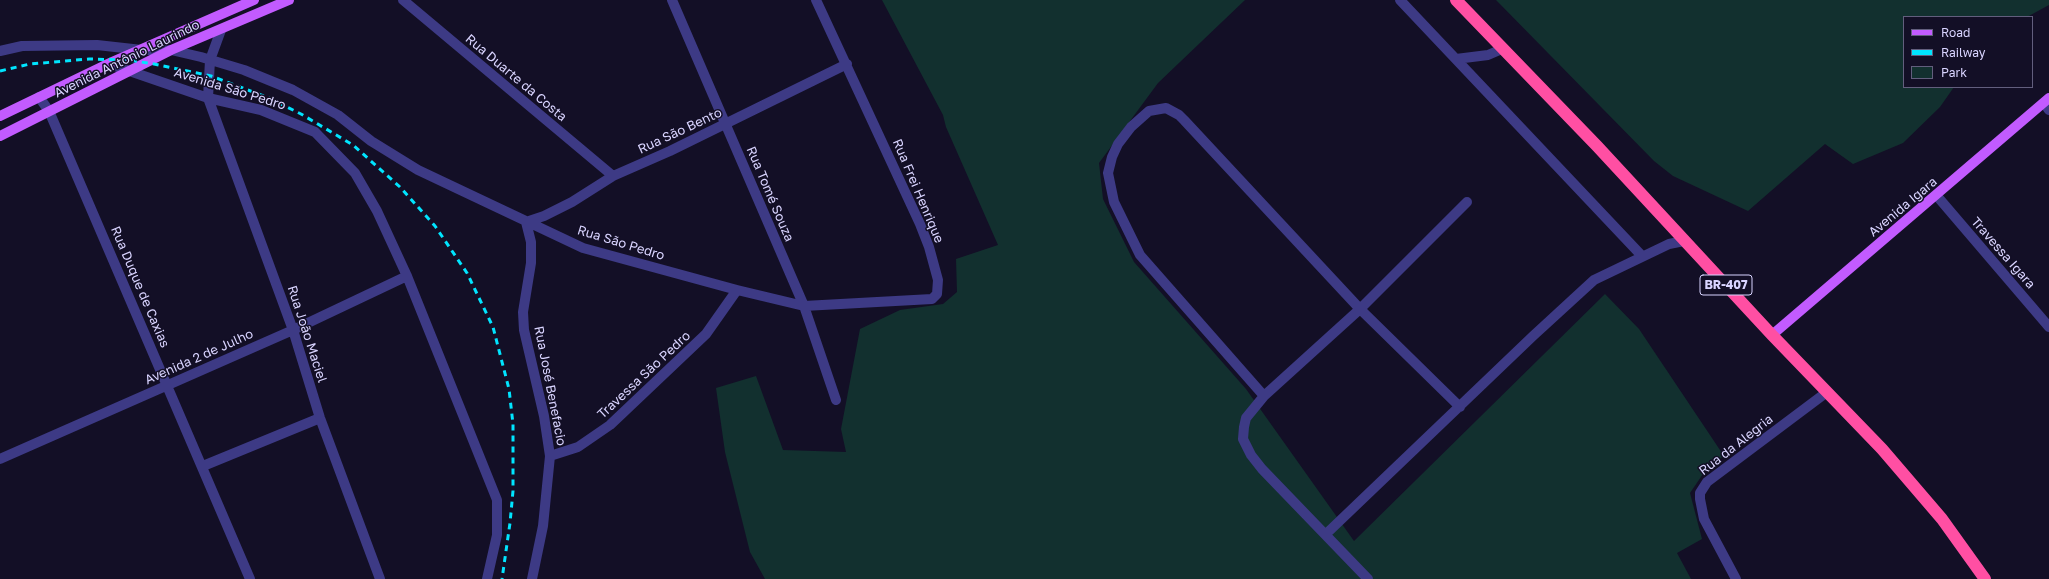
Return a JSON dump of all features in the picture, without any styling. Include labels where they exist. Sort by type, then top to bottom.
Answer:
[{"type":"highway","name":"BR-407","points":[[1456,0],[1597,146],[1684,241],[1882,449],[1942,519],[1985,579]]},
{"type":"main road","name":"Avenida Antônio Laurindo","points":[[0,116],[109,64],[254,0]]},
{"type":"main road","name":"Avenida Antônio Laurindo","points":[[0,136],[131,72],[170,50],[221,30],[289,0]]},
{"type":"main road","name":"Avenida Igara","points":[[1772,334],[2047,104]]},
{"type":"street","name":"Rua Duarte da Costa","points":[[403,0],[613,176]]},
{"type":"street","name":"Rua Tomé Souza","points":[[672,0],[804,306],[836,400]]},
{"type":"street","name":"Rua Frei Henrique","points":[[804,306],[919,301],[932,299],[937,294],[938,280],[920,224],[816,0]]},
{"type":"street","points":[[1400,0],[1642,256]]},
{"type":"street","points":[[208,98],[210,60],[221,30]]},
{"type":"street","name":"Rua São Pedro","points":[[0,50],[22,46],[65,45],[97,45],[142,50],[170,50],[244,70],[293,90],[338,115],[371,141],[418,170],[583,248],[737,290],[804,306]]},
{"type":"street","points":[[1456,59],[1488,55],[1502,48]]},
{"type":"street","name":"Avenida São Pedro","points":[[109,64],[208,98],[261,110],[315,132],[355,173],[377,211],[406,276]]},
{"type":"street","name":"Rua São Bento","points":[[526,222],[544,216],[572,202],[613,176],[725,124],[847,64]]},
{"type":"street","name":"Rua Duque de Caxias","points":[[39,97],[50,111],[250,579]]},
{"type":"street","name":"Rua João Maciel","points":[[208,98],[293,330],[320,418],[380,579]]},
{"type":"street","points":[[1264,396],[1140,255],[1114,202],[1108,173],[1112,157],[1118,144],[1141,117],[1149,111],[1158,108],[1166,108],[1179,115],[1241,179],[1360,309],[1460,407]]},
{"type":"street","name":"Travessa Igara","points":[[1937,196],[2049,327]]},
{"type":"street","points":[[1368,579],[1262,469],[1251,455],[1243,439],[1246,418],[1264,396],[1360,309],[1467,202]]},
{"type":"street","name":"Rua José Benefacio","points":[[526,222],[531,242],[531,263],[523,312],[524,330],[544,416],[550,456],[543,526],[532,579]]},
{"type":"street","points":[[1326,534],[1533,336],[1594,280],[1669,244],[1684,241]]},
{"type":"street","points":[[406,276],[497,500],[497,535],[487,579]]},
{"type":"street","name":"Avenida 2 de Julho","points":[[0,460],[293,330],[406,276]]},
{"type":"street","name":"Travessa São Pedro","points":[[550,456],[578,448],[610,425],[706,334],[737,290]]},
{"type":"street","name":"Rua da Alegria","points":[[1736,579],[1704,519],[1700,493],[1707,482],[1827,392]]},
{"type":"street","points":[[203,466],[320,418]]},
{"type":"green space","points":[[882,0],[1245,0],[1158,83],[1099,163],[1103,199],[1134,262],[1246,389],[1354,541],[1605,294],[1639,329],[1724,456],[1707,468],[1690,493],[1702,539],[1677,553],[1691,579],[765,579],[750,552],[725,452],[716,388],[756,376],[783,450],[846,452],[841,429],[860,329],[900,310],[943,304],[957,292],[956,259],[998,245],[946,127],[943,115]]},
{"type":"green space","points":[[1496,0],[2049,0],[2049,5],[2029,16],[1903,16],[1903,88],[1953,88],[1940,107],[1903,143],[1853,164],[1825,144],[1748,211],[1673,176],[1654,161]]},
{"type":"railway","points":[[0,71],[30,64],[89,59],[128,60],[211,76],[269,98],[301,114],[353,145],[400,187],[435,226],[467,273],[493,327],[509,389],[513,424],[513,491],[502,579]]}]
